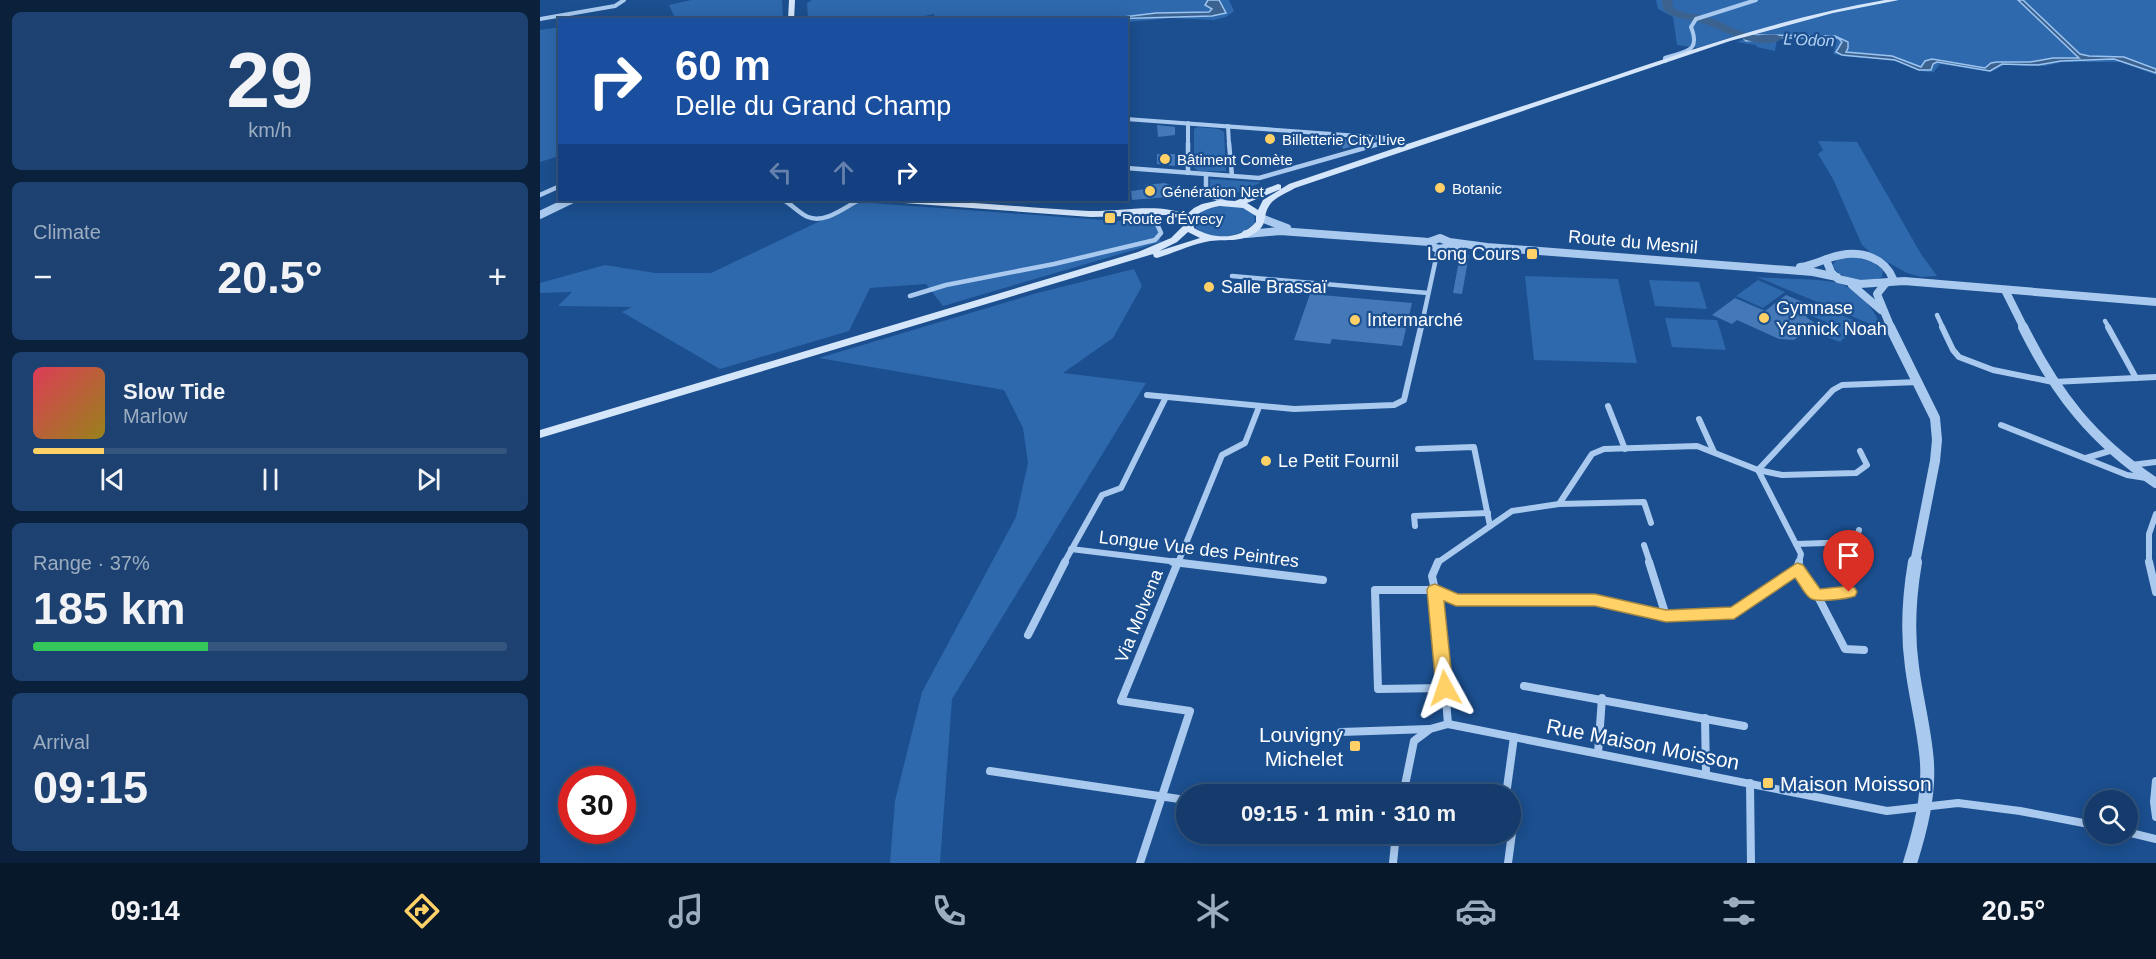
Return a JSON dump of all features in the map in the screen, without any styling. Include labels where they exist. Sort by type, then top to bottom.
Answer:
[{"type":"main road","points":[[791,18],[792,0]]},
{"type":"main road","points":[[1134,213],[1170,213],[1188,223],[1196,234],[1210,238],[1233,238],[1258,227],[1266,202],[1292,186],[1728,40],[1832,11],[1896,0]]},
{"type":"main road","points":[[917,201],[1101,215],[1204,207],[1251,200],[1301,178],[1368,160]]},
{"type":"main road","points":[[1230,203],[1250,207],[1260,216]]},
{"type":"main road","points":[[1069,278],[1166,244],[1182,235],[1192,213],[1204,207]]},
{"type":"main road","points":[[540,434],[1004,295],[1114,268],[1210,238]]},
{"type":"street","points":[[540,19],[615,6],[624,0]]},
{"type":"street","points":[[1665,61],[1665,58],[1695,43],[1696,38],[1691,27],[1696,19],[1756,0]]},
{"type":"street","points":[[1128,119],[1387,138],[1385,141],[1259,178],[1128,168]]},
{"type":"street","points":[[1188,123],[1188,173]]},
{"type":"street","points":[[1228,126],[1232,176]]},
{"type":"street","points":[[1206,174],[1204,186],[1210,195],[1230,203]]},
{"type":"street","points":[[540,195],[558,187]]},
{"type":"street","points":[[1204,207],[1210,195]]},
{"type":"street","points":[[540,215],[569,201]]},
{"type":"street","points":[[785,201],[808,217],[815,218],[825,216],[856,201]]},
{"type":"street","points":[[910,296],[946,285],[1054,264],[1160,237],[1161,232],[1157,224],[1134,213]]},
{"type":"street","points":[[1260,216],[1294,230],[1329,234]]},
{"type":"street","points":[[1246,234],[1280,231],[1329,234],[1429,242],[1431,246],[1438,249],[1449,244]]},
{"type":"street","name":"Route du Mesnil","points":[[1429,242],[1440,238],[1449,244],[1813,272],[1858,284],[1887,283]]},
{"type":"street","points":[[1147,395],[1294,409],[1394,405],[1404,400],[1438,249]]},
{"type":"street","name":"Route du Mesnil","points":[[1776,270],[1827,262],[1833,257],[1852,254],[1868,256],[1886,266]]},
{"type":"street","points":[[1827,262],[1828,268],[1865,294],[1883,312]]},
{"type":"street","points":[[1886,266],[1892,273],[1893,279],[1877,294],[1883,312],[1935,418],[1937,440],[1909,602],[1909,639],[1927,763],[1924,807],[1910,863]]},
{"type":"street","points":[[1886,266],[1905,275],[1959,286]]},
{"type":"street","points":[[1232,276],[1428,293]]},
{"type":"street","points":[[1887,283],[1959,286],[2156,302]]},
{"type":"street","points":[[2005,290],[2053,382],[2085,424],[2113,450],[2153,481]]},
{"type":"street","points":[[1937,315],[1953,350],[1959,357],[1993,370],[2053,382],[2156,377]]},
{"type":"street","points":[[2106,321],[2136,378]]},
{"type":"street","points":[[1758,470],[1833,390],[1842,385],[1916,382]]},
{"type":"street","points":[[1028,635],[1071,549],[1102,495],[1120,488],[1166,397]]},
{"type":"street","name":"Via Molvena","points":[[1162,796],[1190,711],[1121,701],[1221,455],[1245,443],[1259,406]]},
{"type":"street","points":[[1608,406],[1625,448]]},
{"type":"street","points":[[1699,419],[1714,452]]},
{"type":"street","points":[[2001,425],[2127,475],[2153,481]]},
{"type":"street","points":[[1559,504],[1592,454],[1604,449],[1696,446],[1758,470],[1782,475],[1856,473],[1867,465],[1860,451]]},
{"type":"street","points":[[1418,449],[1474,447],[1490,526]]},
{"type":"street","points":[[2086,458],[2113,450]]},
{"type":"street","points":[[2131,465],[2156,462]]},
{"type":"street","points":[[1445,688],[1378,688],[1375,590],[1435,590],[1456,600],[1595,600],[1666,616],[1734,613],[1797,569],[1801,554],[1758,470]]},
{"type":"street","points":[[1448,724],[1432,576],[1438,561],[1512,511],[1559,504],[1644,502],[1651,523]]},
{"type":"street","points":[[1415,526],[1414,516],[1488,513]]},
{"type":"street","points":[[2156,514],[2148,530],[2146,561],[2156,592]]},
{"type":"street","points":[[1796,544],[1855,542],[1859,530]]},
{"type":"street","points":[[1644,545],[1666,616]]},
{"type":"street","name":"Longue Vue des Peintres","points":[[1071,549],[1323,580]]},
{"type":"street","points":[[1797,569],[1816,595],[1845,649],[1864,650]]},
{"type":"street","points":[[1816,595],[1849,592]]},
{"type":"street","points":[[1524,686],[1589,699],[1602,698],[1744,726]]},
{"type":"street","points":[[1598,753],[1602,698]]},
{"type":"street","points":[[1705,718],[1706,774]]},
{"type":"street","name":"Rue Maison Moisson","points":[[1341,732],[1430,729],[1448,724],[1887,811],[1958,804],[2020,811],[2084,823]]},
{"type":"street","points":[[1405,784],[1414,741],[1430,729]]},
{"type":"street","points":[[1508,784],[1514,737]]},
{"type":"street","points":[[990,771],[1176,798]]},
{"type":"street","points":[[2156,781],[2154,802],[2156,817]]},
{"type":"street","points":[[1750,783],[1751,863]]},
{"type":"street","points":[[1140,863],[1162,796]]},
{"type":"street","points":[[2138,835],[2156,839]]},
{"type":"street","points":[[1393,863],[1395,844]]},
{"type":"street","points":[[1508,863],[1511,844]]},
{"type":"shaded area","points":[[691,0],[782,0],[783,18],[675,18],[669,5]]},
{"type":"shaded area","points":[[812,0],[1229,0],[1234,11],[1226,17],[1214,20],[1171,18],[1128,22],[1128,18],[935,18],[934,14],[915,18],[808,18],[807,3]]},
{"type":"shaded area","points":[[1208,0],[1219,0],[1226,13],[1212,16],[1115,18],[1156,13],[1209,12],[1212,9],[1205,5]]},
{"type":"shaded area","points":[[1656,0],[2156,0],[2156,75],[2120,62],[2062,62],[2045,66],[2004,65],[1991,72],[1940,64],[1934,72],[1928,72],[1892,60],[1833,54],[1837,40],[1777,39],[1775,51],[1737,42],[1744,39],[1746,41],[1763,40],[1744,33],[1697,48],[1677,45],[1673,17],[1658,9]]},
{"type":"shaded area","points":[[2018,0],[2023,0],[2080,54],[2124,57],[2156,69],[2156,73],[2114,59],[2061,61],[2038,65],[2002,64],[1990,71],[1937,62],[1933,64],[1931,70],[1919,70],[1895,60],[1842,55],[1836,52],[1842,42],[1838,38],[1780,38],[1746,41],[1744,39],[1751,35],[1835,36],[1848,42],[1846,52],[1892,56],[1921,67],[1925,61],[1932,59],[1985,68],[1997,62],[2079,58]]},
{"type":"shaded area","points":[[558,27],[558,156],[540,162],[540,30]]},
{"type":"shaded area","points":[[1198,127],[1219,129],[1224,132],[1226,171],[1198,171],[1194,168],[1194,129]]},
{"type":"shaded area","points":[[1818,141],[1857,142],[1921,254],[1937,276],[1921,277],[1907,273],[1871,253],[1862,245],[1833,179],[1818,154],[1823,150]]},
{"type":"shaded area","points":[[1210,179],[1260,183],[1234,194],[1214,193],[1210,187]]},
{"type":"shaded area","points":[[862,201],[1117,221],[1138,219],[1157,227],[1161,242],[943,306],[926,284],[870,288],[849,331],[720,369],[622,312],[632,307],[558,306],[572,292],[540,293],[540,283],[605,265],[655,273],[711,273]]},
{"type":"shaded area","points":[[1222,206],[1241,207],[1254,214],[1255,223],[1242,232],[1226,236],[1210,235],[1196,229],[1194,219],[1204,210]]},
{"type":"shaded area","points":[[1857,257],[1873,262],[1883,270],[1882,277],[1869,281],[1855,280],[1842,275],[1832,265],[1838,259]]},
{"type":"shaded area","points":[[1134,269],[1142,286],[1113,338],[1063,373],[1146,383],[952,699],[940,863],[890,863],[895,801],[922,692],[1016,517],[1028,463],[1023,428],[1004,390],[819,358],[1037,293]]},
{"type":"shaded area","points":[[1525,276],[1618,279],[1637,363],[1534,360]]},
{"type":"shaded area","points":[[1757,277],[1841,284],[1854,291],[1866,302],[1880,328]]},
{"type":"shaded area","points":[[1649,280],[1699,282],[1707,309],[1655,306]]},
{"type":"shaded area","points":[[1758,280],[1785,292],[1763,308],[1736,296]]},
{"type":"shaded area","points":[[1821,307],[1861,323],[1840,342],[1824,336],[1832,329],[1824,325],[1827,322],[1811,316]]},
{"type":"shaded area","points":[[1665,318],[1717,320],[1726,350],[1672,347]]},
{"type":"building","points":[[1157,125],[1175,127],[1175,135],[1158,137]]},
{"type":"building","points":[[1340,139],[1371,141],[1343,149]]},
{"type":"building","name":"Bâtiment Comète","points":[[1157,154],[1175,154],[1175,166],[1157,164]]},
{"type":"building","name":"Génération Net","points":[[1165,183],[1175,187],[1166,192],[1167,197],[1132,200],[1131,191],[1146,189],[1145,185]]},
{"type":"building","name":"Intermarché","points":[[1460,255],[1469,255],[1462,294],[1453,293]]},
{"type":"building","name":"Intermarché","points":[[1310,294],[1412,303],[1402,346],[1332,339],[1330,344],[1294,340]]},
{"type":"building","name":"Gymnase Yannick Noah","points":[[1786,295],[1817,308],[1806,317],[1815,323],[1794,340],[1779,339],[1737,320],[1732,324],[1712,315],[1735,298],[1765,311]]},
{"type":"waterway","name":"L'Odon","points":[[1667,0],[1668,9],[1676,14],[1706,20],[1726,30],[1754,38],[1777,38]]},
{"type":"place","name":"Billetterie City Live","points":[[1270,139]]},
{"type":"place","name":"Bâtiment Comète","points":[[1165,159]]},
{"type":"place","name":"Botanic","points":[[1440,188]]},
{"type":"place","name":"Génération Net","points":[[1150,191]]},
{"type":"place","name":"Route d'Évrecy","points":[[1110,218]]},
{"type":"place","name":"Long Cours","points":[[1532,254]]},
{"type":"place","name":"Salle Brassaï","points":[[1209,287]]},
{"type":"place","name":"Gymnase Yannick Noah","points":[[1764,318]]},
{"type":"place","name":"Intermarché","points":[[1355,320]]},
{"type":"place","name":"Le Petit Fournil","points":[[1266,461]]},
{"type":"place","name":"Louvigny Michelet","points":[[1355,746]]},
{"type":"place","name":"Maison Moisson","points":[[1768,783]]},
{"type":"route","points":[[1445,688],[1435,590],[1456,600],[1595,600],[1666,616],[1734,613],[1797,569],[1816,595],[1849,592]]}]
